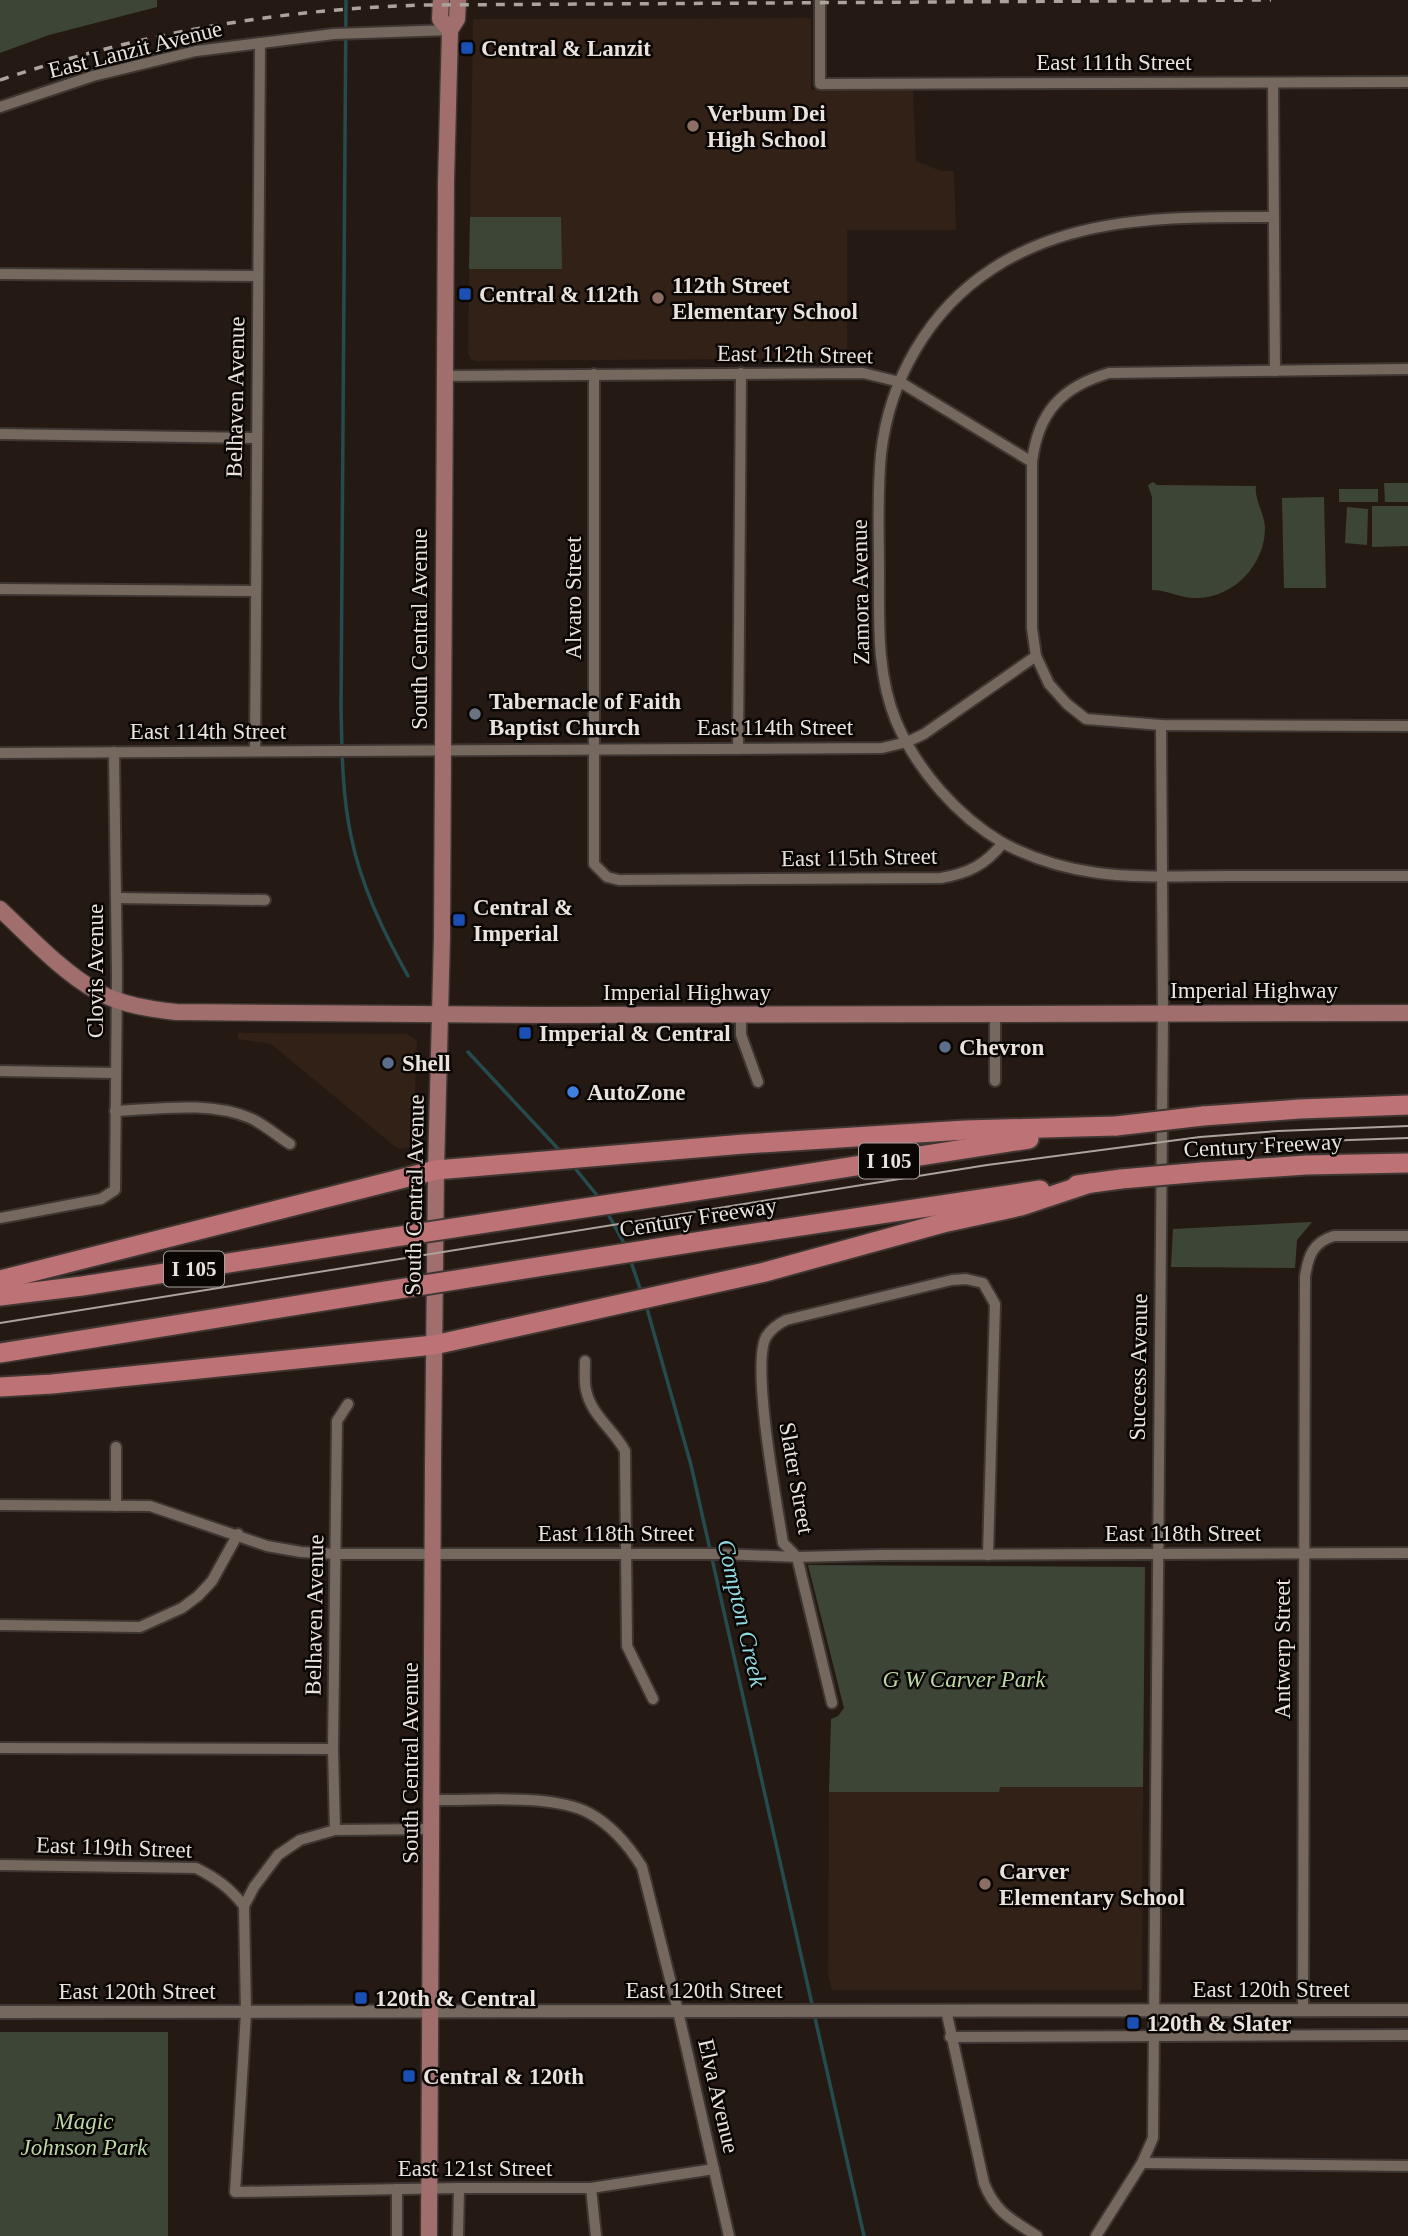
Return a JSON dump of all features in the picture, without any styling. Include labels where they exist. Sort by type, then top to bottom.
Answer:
[{"type":"highway","name":"Century Freeway","points":[[0,1296],[82,1286],[1116,1126],[1300,1109],[1408,1105]]},
{"type":"highway","points":[[0,1280],[436,1170],[744,1144],[952,1131],[1116,1126]]},
{"type":"highway","name":"Century Freeway","points":[[0,1353],[716,1239],[1090,1183],[1306,1165],[1408,1163]]},
{"type":"highway","points":[[0,1387],[65,1383],[434,1345],[765,1272],[943,1223],[1021,1206],[1090,1183]]},
{"type":"main road","name":"South Central Avenue","points":[[441,0],[440,19],[450,30]]},
{"type":"main road","name":"South Central Avenue","points":[[429,2236],[434,1345],[440,1014],[444,376],[450,30],[457,19],[458,0]]},
{"type":"main road","name":"Imperial Highway","points":[[0,909],[70,973],[100,994],[152,1009],[176,1012],[1408,1013]]},
{"type":"street","name":"East 111th Street","points":[[820,0],[820,84],[1408,82]]},
{"type":"street","name":"East Lanzit Avenue","points":[[0,107],[106,73],[196,51],[334,34],[450,30]]},
{"type":"street","name":"Belhaven Avenue","points":[[255,751],[255,438],[260,43]]},
{"type":"street","points":[[1273,83],[1275,371]]},
{"type":"street","name":"Zamora Avenue","points":[[1003,843],[961,814],[945,796],[907,742],[897,723],[883,679],[879,618],[881,453],[900,382],[925,332],[937,317],[966,289],[1013,256],[1081,231],[1130,221],[1274,218]]},
{"type":"street","points":[[0,274],[257,276]]},
{"type":"street","points":[[1408,369],[1109,373],[1087,379],[1059,399],[1038,428],[1031,463],[1032,628],[1036,656],[1049,684],[1067,704],[1086,719],[1161,725],[1408,726]]},
{"type":"street","points":[[738,749],[741,373]]},
{"type":"street","name":"East 112th Street","points":[[444,376],[863,373],[900,382],[1031,463]]},
{"type":"street","name":"Alvaro Street","points":[[594,374],[594,864]]},
{"type":"street","points":[[0,434],[255,438]]},
{"type":"street","points":[[0,589],[254,591]]},
{"type":"street","name":"East 114th Street","points":[[0,753],[882,748],[907,742],[924,734],[1036,656]]},
{"type":"street","name":"Success Avenue","points":[[1096,2236],[1142,2163],[1153,2138],[1163,1013],[1161,725]]},
{"type":"street","name":"Clovis Avenue","points":[[0,1218],[101,1199],[115,1190],[117,898],[114,752]]},
{"type":"street","points":[[1003,843],[1023,854],[1077,871],[1106,876],[1408,876]]},
{"type":"street","name":"East 115th Street","points":[[594,864],[607,877],[619,880],[941,878],[976,869],[990,859],[1003,843]]},
{"type":"street","points":[[117,898],[265,900]]},
{"type":"street","points":[[741,1014],[741,1035],[758,1082]]},
{"type":"street","points":[[995,1014],[995,1081]]},
{"type":"street","points":[[0,1071],[116,1073]]},
{"type":"street","points":[[116,1111],[186,1108],[223,1110],[250,1118],[290,1144]]},
{"type":"street","name":"Antwerp Street","points":[[1303,2010],[1303,1554],[1308,1257],[1314,1247],[1325,1238],[1334,1236],[1408,1236]]},
{"type":"street","name":"Slater Street","points":[[832,1703],[797,1557],[783,1543],[771,1464],[763,1399],[762,1363],[766,1336],[775,1326],[786,1320],[952,1280],[966,1279],[983,1283],[995,1304],[988,1555]]},
{"type":"street","points":[[585,1361],[586,1391],[594,1409],[625,1451],[627,1646],[653,1699]]},
{"type":"street","name":"Belhaven Avenue","points":[[335,1830],[333,1749],[337,1421],[348,1404]]},
{"type":"street","points":[[116,1447],[116,1506]]},
{"type":"street","name":"East 118th Street","points":[[0,1505],[150,1506],[239,1534],[267,1546],[336,1554],[722,1554],[797,1557],[1408,1553]]},
{"type":"street","points":[[0,1625],[139,1627],[182,1608],[198,1595],[212,1581],[239,1534]]},
{"type":"street","points":[[0,1748],[333,1749]]},
{"type":"street","name":"Elva Avenue","points":[[432,1800],[554,1803],[588,1813],[629,1846],[642,1867],[729,2236]]},
{"type":"street","points":[[246,2012],[244,1906],[266,1869],[278,1856],[300,1840],[335,1830],[432,1829]]},
{"type":"street","name":"East 119th Street","points":[[0,1865],[196,1868],[231,1889],[244,1906]]},
{"type":"street","points":[[946,2010],[950,2037],[990,2199],[999,2210],[1037,2236]]},
{"type":"street","name":"East 120th Street","points":[[0,2012],[1408,2010]]},
{"type":"street","name":"East 121st Street","points":[[246,2012],[235,2192],[429,2188],[591,2189],[714,2169]]},
{"type":"street","points":[[950,2037],[1154,2034],[1408,2035]]},
{"type":"street","points":[[1142,2163],[1408,2166]]},
{"type":"street","points":[[458,2236],[459,2188]]},
{"type":"street","points":[[397,2189],[397,2236]]},
{"type":"street","points":[[591,2189],[596,2236]]},
{"type":"shaded area","points":[[811,18],[811,90],[913,90],[916,161],[941,171],[954,171],[956,230],[847,230],[847,358],[471,359],[468,353],[473,19]]},
{"type":"shaded area","points":[[238,1033],[407,1034],[417,1041],[413,1147],[398,1149],[271,1044],[238,1039]]},
{"type":"shaded area","name":"Carver Elementary School","points":[[999,1787],[1143,1787],[1142,1990],[832,1990],[828,1975],[829,1792],[998,1792]]},
{"type":"green space","points":[[0,0],[157,0],[157,7],[49,35],[0,53]]},
{"type":"green space","points":[[470,217],[561,217],[562,269],[469,269]]},
{"type":"green space","points":[[1153,482],[1157,485],[1256,486],[1265,523],[1264,542],[1253,567],[1244,578],[1222,593],[1209,597],[1189,598],[1152,590],[1152,497],[1148,485]]},
{"type":"green space","points":[[1384,483],[1408,483],[1408,502],[1385,502]]},
{"type":"green space","points":[[1339,489],[1378,489],[1378,502],[1339,502]]},
{"type":"green space","points":[[1324,497],[1326,588],[1284,588],[1282,498]]},
{"type":"green space","points":[[1372,506],[1408,506],[1408,546],[1372,547]]},
{"type":"green space","points":[[1347,507],[1368,509],[1367,545],[1345,543]]},
{"type":"green space","points":[[1312,1222],[1297,1240],[1295,1268],[1171,1267],[1173,1229]]},
{"type":"green space","name":"G W Carver Park","points":[[808,1565],[1145,1567],[1143,1787],[1000,1787],[999,1792],[829,1792],[831,1719],[838,1716],[844,1708]]},
{"type":"green space","name":"Magic Johnson Park","points":[[0,2032],[168,2032],[168,2236],[0,2236]]},
{"type":"waterway","points":[[346,0],[341,707],[343,772],[355,855],[382,926],[408,976]]},
{"type":"waterway","name":"Compton Creek","points":[[468,1052],[562,1153]]},
{"type":"waterway","name":"Compton Creek","points":[[574,1167],[600,1199]]},
{"type":"waterway","name":"Compton Creek","points":[[607,1212],[625,1245]]},
{"type":"waterway","name":"Compton Creek","points":[[630,1259],[641,1291]]},
{"type":"waterway","name":"Compton Creek","points":[[646,1305],[691,1465],[864,2236]]},
{"type":"tram line","points":[[0,1323],[987,1165],[1200,1137],[1408,1126]]},
{"type":"tram line","points":[[1261,1143],[1408,1138]]},
{"type":"railway","points":[[0,80],[105,49],[210,26],[371,7],[1271,0]]},
{"type":"place","name":"Central & Lanzit","points":[[467,48]]},
{"type":"place","name":"Verbum Dei High School","points":[[693,126]]},
{"type":"place","name":"Central & 112th","points":[[465,294]]},
{"type":"place","name":"112th Street Elementary School","points":[[658,298]]},
{"type":"place","name":"Tabernacle of Faith Baptist Church","points":[[475,714]]},
{"type":"place","name":"Central & Imperial","points":[[459,920]]},
{"type":"place","name":"Imperial & Central","points":[[525,1033]]},
{"type":"place","name":"Chevron","points":[[945,1047]]},
{"type":"place","name":"Shell","points":[[388,1063]]},
{"type":"place","name":"AutoZone","points":[[573,1092]]},
{"type":"place","name":"Carver Elementary School","points":[[985,1884]]},
{"type":"place","name":"120th & Central","points":[[361,1998]]},
{"type":"place","name":"120th & Slater","points":[[1133,2023]]},
{"type":"place","name":"Central & 120th","points":[[409,2076]]}]
